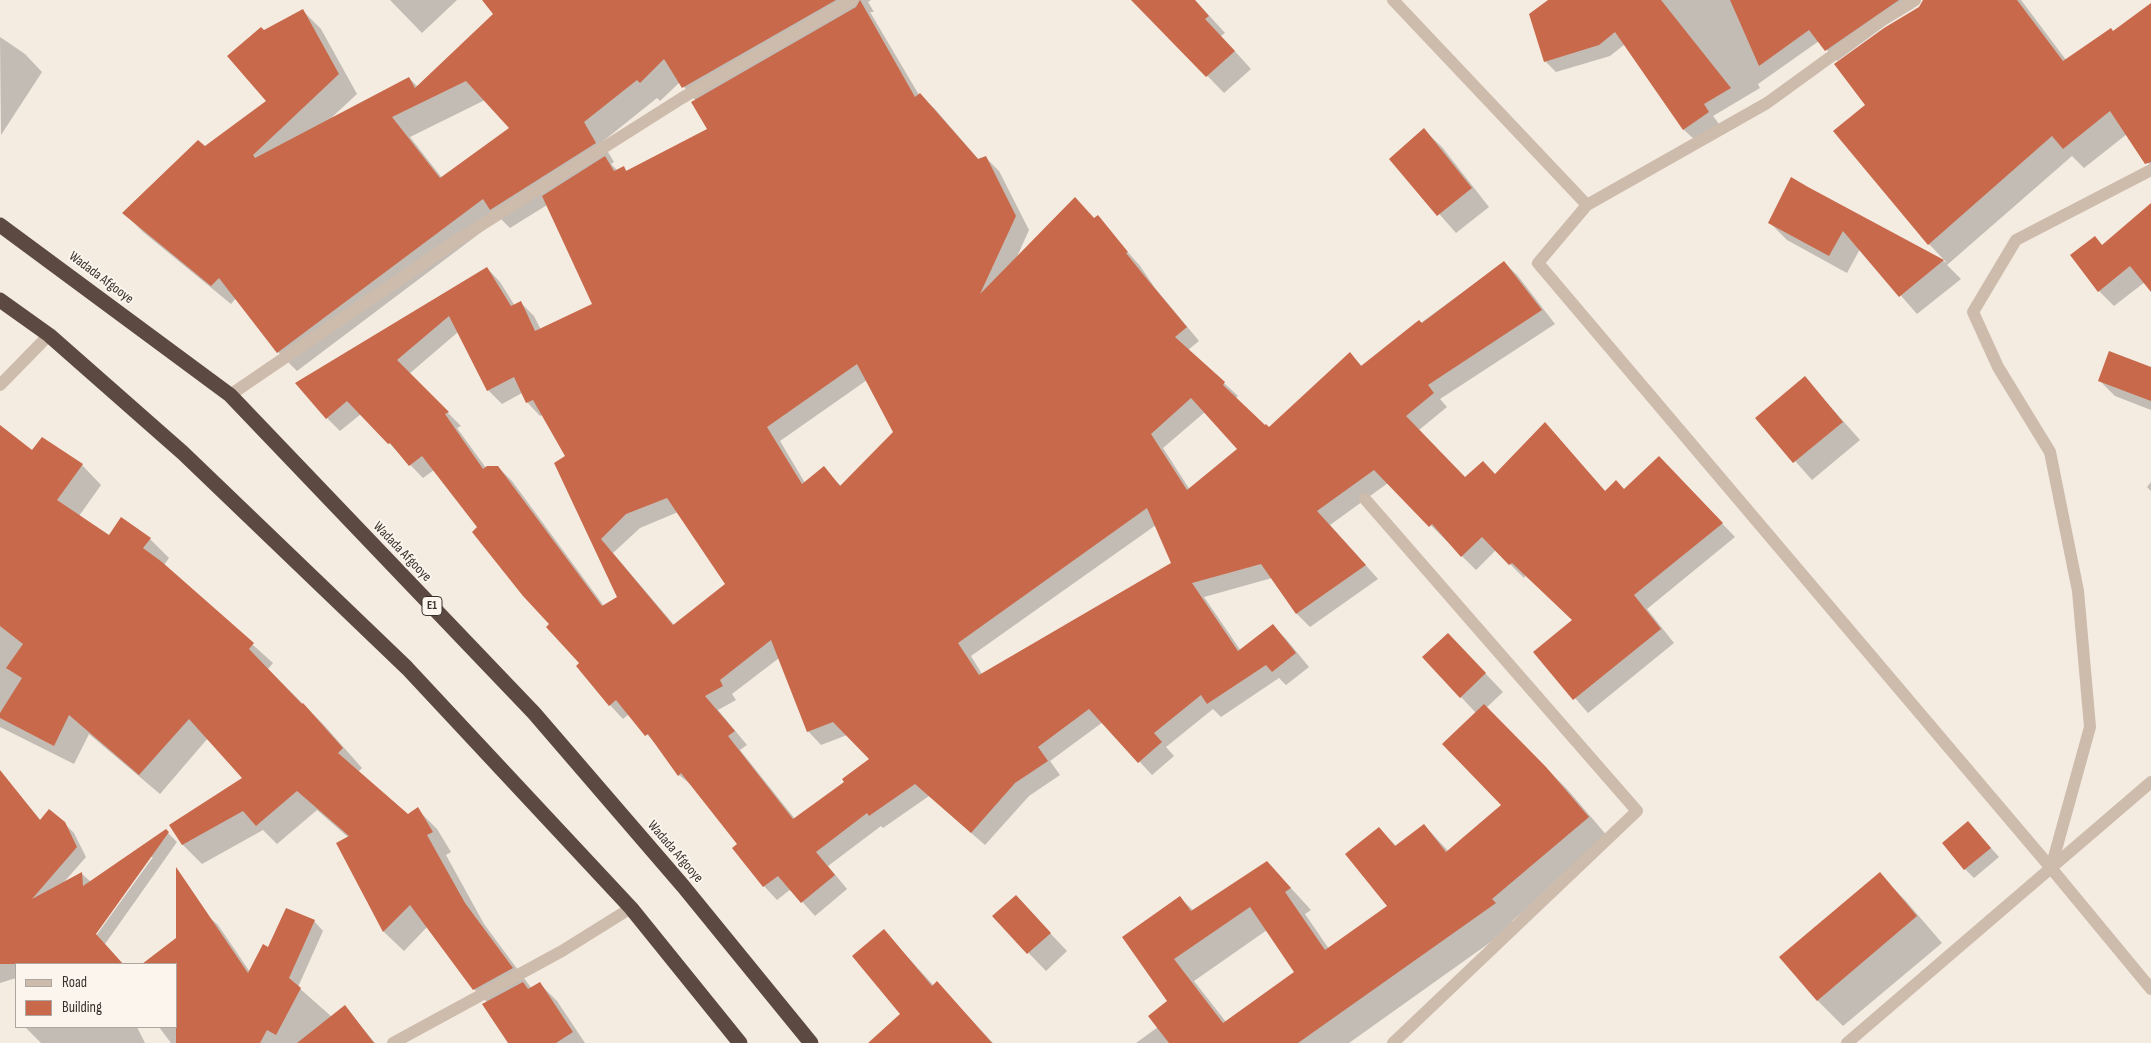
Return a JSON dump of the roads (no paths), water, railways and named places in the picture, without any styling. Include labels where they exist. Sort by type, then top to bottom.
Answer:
[{"type":"highway","name":"Wadada Afgooye","points":[[0,225],[230,395],[534,713],[683,886],[811,1043]]},
{"type":"highway","points":[[0,300],[49,335],[183,453],[407,668],[631,908],[740,1043]]},
{"type":"street","points":[[230,395],[453,243],[673,103],[852,0]]},
{"type":"street","points":[[1392,0],[1587,204]]},
{"type":"street","points":[[1915,0],[1880,21],[1767,103],[1587,204],[1538,263],[2051,868],[2151,989]]},
{"type":"street","points":[[2051,868],[2090,727],[2078,591],[2050,452],[1998,367],[1974,312],[2016,240],[2151,170]]},
{"type":"street","points":[[0,385],[49,335]]},
{"type":"street","points":[[1365,499],[1638,811],[1393,1043]]},
{"type":"street","points":[[1847,1043],[2151,782]]},
{"type":"street","points":[[393,1043],[562,951],[631,908]]}]
